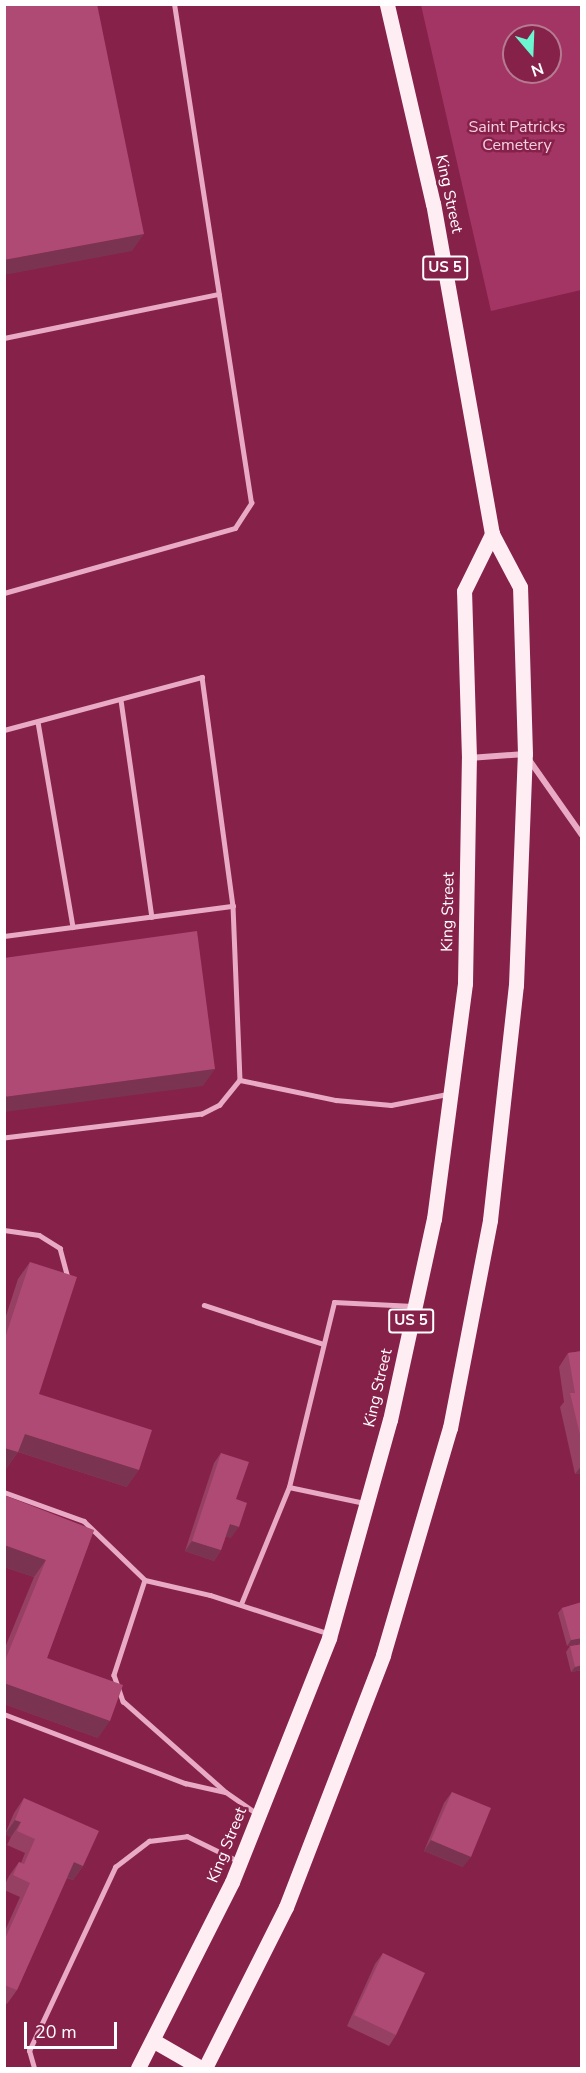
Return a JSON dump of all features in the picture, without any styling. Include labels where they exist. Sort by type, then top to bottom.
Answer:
[{"type":"main road","name":"King Street","points":[[203,2068],[286,1907],[383,1655],[450,1428],[492,1209],[516,985],[525,754],[520,587],[492,534],[434,204],[387,4]]},
{"type":"main road","name":"King Street","points":[[138,2068],[154,2041],[240,1862],[330,1634],[390,1420],[434,1219],[465,983],[469,758],[464,591],[492,534]]},
{"type":"main road","points":[[154,2041],[203,2068]]},
{"type":"street","points":[[469,758],[525,754],[582,835]]},
{"type":"lane","points":[[4,593],[235,528],[251,503],[174,4]]},
{"type":"lane","points":[[4,338],[219,294]]},
{"type":"lane","points":[[4,730],[202,677],[233,906],[240,1080],[220,1105],[202,1114],[4,1138]]},
{"type":"lane","points":[[121,700],[152,916]]},
{"type":"lane","points":[[38,722],[73,927]]},
{"type":"lane","points":[[4,936],[233,906]]},
{"type":"lane","points":[[240,1080],[336,1100],[391,1105],[450,1094]]},
{"type":"lane","points":[[4,1230],[39,1235],[60,1248],[70,1288]]},
{"type":"lane","points":[[241,1604],[289,1487],[333,1302],[414,1306]]},
{"type":"lane","points":[[204,1305],[323,1344]]},
{"type":"lane","points":[[289,1487],[366,1503]]},
{"type":"lane","points":[[4,1492],[84,1521],[145,1580],[241,1604],[330,1634]]},
{"type":"lane","points":[[145,1580],[114,1676],[123,1701],[226,1792],[259,1815]]},
{"type":"lane","points":[[4,1714],[185,1784],[226,1792]]},
{"type":"lane","points":[[34,2068],[28,2051],[116,1867],[148,1841],[187,1836],[240,1862]]},
{"type":"green space","name":"Saint Patricks Cemetery","points":[[421,5],[581,5],[581,290],[491,311]]},
{"type":"building","points":[[4,4],[97,4],[144,234],[4,260]]},
{"type":"building","points":[[197,931],[215,1069],[4,1097],[4,958]]},
{"type":"building","points":[[30,1262],[77,1277],[39,1394],[152,1430],[139,1470],[25,1434],[18,1452],[4,1448],[4,1341]]},
{"type":"building","points":[[582,1351],[582,1443],[570,1393],[575,1393],[568,1353]]},
{"type":"building","points":[[221,1453],[249,1462],[236,1499],[247,1503],[239,1527],[230,1524],[221,1550],[192,1541]]},
{"type":"building","points":[[4,1495],[94,1530],[47,1658],[123,1685],[110,1721],[4,1683],[4,1663],[46,1560],[4,1545]]},
{"type":"building","points":[[582,1602],[582,1638],[571,1640],[562,1608]]},
{"type":"building","points":[[582,1644],[582,1665],[575,1667],[570,1646]]},
{"type":"building","points":[[452,1792],[491,1808],[471,1857],[431,1840]]},
{"type":"building","points":[[24,1798],[99,1831],[83,1866],[74,1862],[17,1990],[4,1985],[4,1941],[30,1883],[13,1875],[19,1862],[24,1864],[35,1839],[17,1831],[21,1822],[15,1820]]},
{"type":"building","points":[[383,1953],[425,1973],[396,2035],[354,2015]]}]
